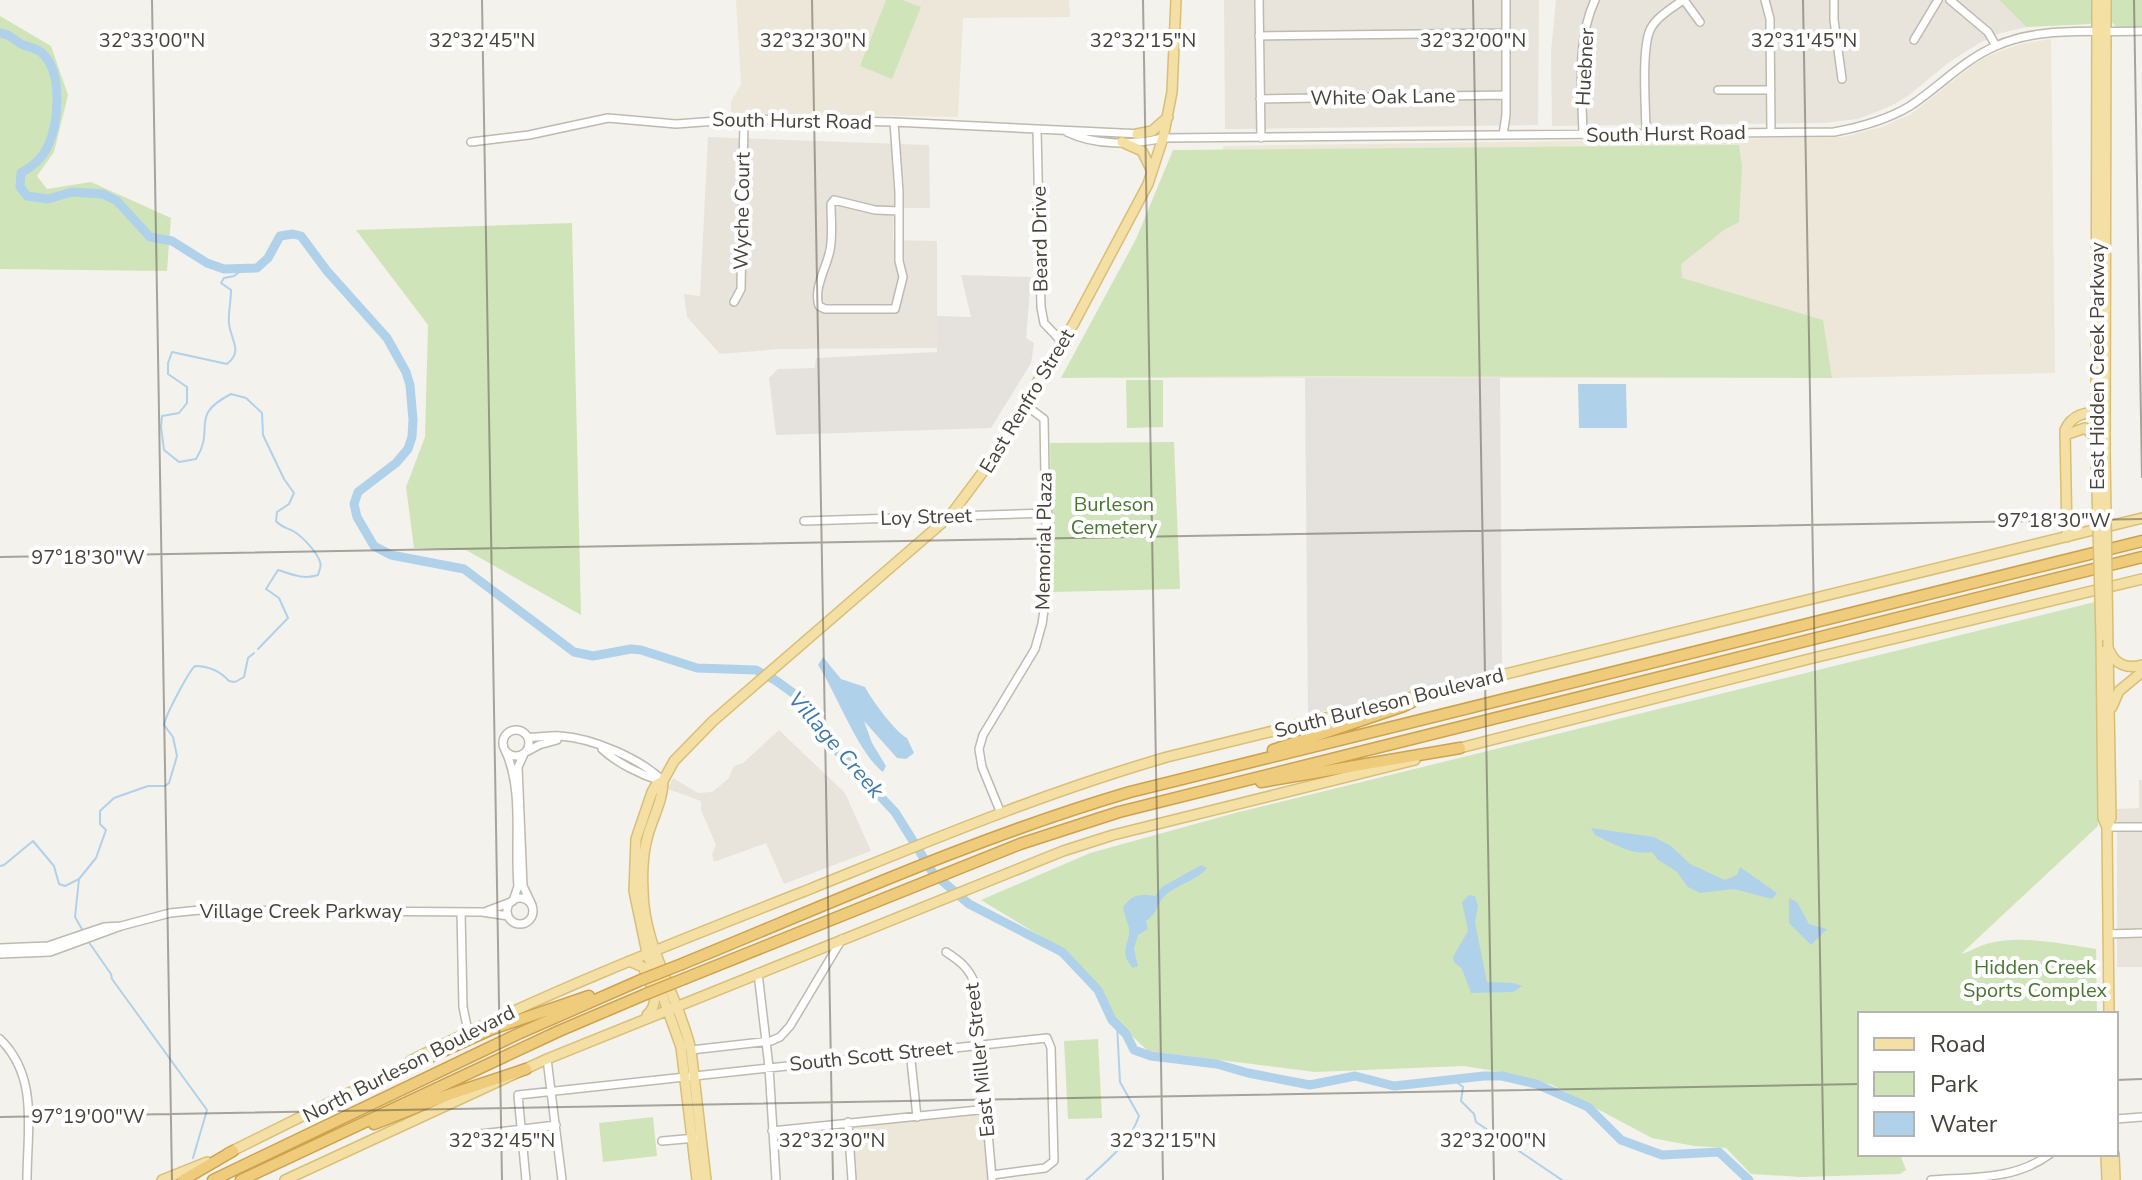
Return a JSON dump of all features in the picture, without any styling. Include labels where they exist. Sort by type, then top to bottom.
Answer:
[{"type":"highway","points":[[213,1180],[520,1033],[641,980],[957,852],[1096,802],[2142,541]]},
{"type":"highway","points":[[241,1180],[559,1031],[646,994],[968,865],[1088,821],[2142,557]]},
{"type":"highway","points":[[1204,773],[1404,706],[1429,694]]},
{"type":"highway","points":[[1203,790],[1460,748]]},
{"type":"highway","points":[[359,1089],[516,1019],[641,980]]},
{"type":"highway","points":[[287,1159],[305,1155],[445,1096],[526,1069]]},
{"type":"highway","points":[[183,1180],[233,1151]]},
{"type":"main road","name":"East Renfro Street","points":[[652,951],[643,897],[647,837],[663,791],[663,781],[674,761],[743,694],[950,516],[1003,445],[1120,240],[1152,172],[1168,117],[1175,63],[1176,0]]},
{"type":"main road","name":"East Hidden Creek Parkway","points":[[2097,0],[2102,32],[2100,452],[2105,676],[2103,818],[2107,827],[2109,1012]]},
{"type":"main road","name":"East Hidden Creek Parkway","points":[[2100,452],[2096,438],[2101,415],[2097,352],[2102,32],[2106,0]]},
{"type":"main road","points":[[1137,134],[1152,131],[1168,117]]},
{"type":"main road","points":[[1122,142],[1142,151],[1152,172]]},
{"type":"main road","points":[[2067,537],[2065,434],[2069,422],[2080,414],[2092,398],[2097,352]]},
{"type":"main road","points":[[2080,414],[2101,415]]},
{"type":"main road","points":[[2065,434],[2078,422],[2101,415]]},
{"type":"main road","points":[[2065,434],[2085,428],[2090,429],[2096,438]]},
{"type":"main road","name":"South Burleson Boulevard","points":[[652,951],[1000,811],[1094,778],[1167,757],[2142,518]]},
{"type":"main road","points":[[285,1180],[547,1059],[1063,851],[1113,835],[1809,659],[2142,579]]},
{"type":"main road","points":[[2104,647],[2121,665],[2142,669]]},
{"type":"main road","points":[[2105,676],[2126,675],[2142,669]]},
{"type":"main road","points":[[2110,726],[2113,704],[2119,691],[2142,669]]},
{"type":"main road","name":"East Hidden Creek Parkway","points":[[2105,676],[2110,726],[2111,818],[2107,827]]},
{"type":"main road","name":"East Renfro Street","points":[[652,951],[634,891],[634,856],[639,827],[652,792],[663,781]]},
{"type":"main road","points":[[634,856],[639,860],[643,897]]},
{"type":"main road","points":[[652,951],[691,1050],[690,1076],[697,1138],[706,1180]]},
{"type":"main road","name":"North Burleson Boulevard","points":[[162,1180],[233,1151],[468,1031],[652,951]]},
{"type":"main road","points":[[629,961],[643,967],[656,1001],[654,1009],[642,1020]]},
{"type":"main road","points":[[673,1008],[690,1076]]},
{"type":"main road","points":[[697,1138],[697,1180]]},
{"type":"main road","points":[[2106,1156],[2107,1180]]},
{"type":"main road","points":[[2114,1156],[2115,1180]]},
{"type":"street","points":[[1259,0],[1261,138]]},
{"type":"street","points":[[1503,135],[1506,0]]},
{"type":"street","name":"Huebner","points":[[1583,135],[1583,43],[1588,15],[1595,0]]},
{"type":"street","points":[[1646,134],[1646,48],[1650,31],[1659,18],[1684,0],[1700,22]]},
{"type":"street","points":[[1765,0],[1770,19],[1771,132]]},
{"type":"street","points":[[1834,0],[1842,79]]},
{"type":"street","points":[[1914,40],[1938,0]]},
{"type":"street","points":[[1950,0],[1988,32],[1996,46]]},
{"type":"street","name":"South Hurst Road","points":[[471,142],[529,135],[608,118],[676,124],[744,119],[894,122],[1093,131],[1163,138],[1834,132],[1872,123],[1908,107],[1962,66],[1996,46],[2038,34],[2142,31]]},
{"type":"street","points":[[1259,36],[1506,33]]},
{"type":"street","points":[[1718,90],[1771,90]]},
{"type":"street","name":"White Oak Lane","points":[[1260,99],[1506,95]]},
{"type":"street","name":"Wyche Court","points":[[734,302],[741,289],[744,119]]},
{"type":"street","points":[[894,122],[899,211],[899,261],[903,277],[895,309],[825,309],[819,306],[819,289],[830,250],[831,204],[834,200],[875,210],[899,211]]},
{"type":"street","name":"Beard Drive","points":[[1037,130],[1041,307],[1044,323],[1062,342]]},
{"type":"street","name":"South Hurst Road","points":[[1067,132],[1097,141],[1149,142],[1163,138]]},
{"type":"street","name":"Memorial Plaza","points":[[1000,811],[982,767],[979,749],[983,735],[1035,649],[1047,589],[1044,419],[1024,404]]},
{"type":"street","name":"Loy Street","points":[[804,521],[1048,513]]},
{"type":"street","points":[[508,916],[508,908],[518,886],[514,781],[511,762],[505,750],[505,736],[512,731],[521,731],[528,737],[529,745],[518,767],[523,886],[532,905]]},
{"type":"street","points":[[528,737],[558,736],[613,749],[652,771],[663,781]]},
{"type":"street","points":[[505,750],[514,757],[539,745],[571,738]]},
{"type":"street","points":[[2107,827],[2142,827]]},
{"type":"street","points":[[512,901],[522,898],[532,905]]},
{"type":"street","name":"Village Creek Parkway","points":[[482,912],[512,901]]},
{"type":"street","name":"Village Creek Parkway","points":[[0,954],[50,952],[105,930],[170,913],[200,910],[482,912],[508,916],[517,924],[526,923],[534,913],[532,905]]},
{"type":"street","points":[[461,912],[463,1007],[468,1031]]},
{"type":"street","points":[[2108,934],[2142,933]]},
{"type":"street","points":[[691,1050],[778,1038],[790,1026],[842,939]]},
{"type":"street","name":"Village Creek Parkway","points":[[0,948],[33,948],[79,940]]},
{"type":"street","name":"East Miller Street","points":[[946,952],[961,962],[975,984],[992,1178]]},
{"type":"street","points":[[758,973],[769,1067],[776,1180]]},
{"type":"street","name":"South Scott Street","points":[[521,1131],[518,1095],[1047,1038],[1051,1048],[1053,1164],[992,1178]]},
{"type":"street","points":[[0,1039],[13,1051],[27,1081],[27,1180]]},
{"type":"street","points":[[910,1051],[917,1117]]},
{"type":"street","points":[[547,1059],[562,1180]]},
{"type":"street","points":[[772,1131],[988,1109]]},
{"type":"street","points":[[2118,1119],[2142,1117]]},
{"type":"street","points":[[848,1122],[852,1180]]},
{"type":"street","points":[[480,1134],[556,1125]]},
{"type":"street","points":[[521,1131],[526,1180]]},
{"type":"street","points":[[662,1141],[697,1138]]},
{"type":"street","points":[[1931,1180],[2010,1175],[2033,1167],[2047,1156]]},
{"type":"shaded area","points":[[736,0],[1069,0],[1070,17],[963,18],[958,117],[731,113],[731,102],[741,84]]},
{"type":"shaded area","points":[[1224,0],[1539,0],[1538,125],[1225,129]]},
{"type":"shaded area","points":[[1556,0],[1999,0],[2026,27],[1981,42],[1948,63],[1908,96],[1858,119],[1823,123],[1552,126],[1551,52]]},
{"type":"shaded area","points":[[2051,39],[2055,373],[1832,378],[1110,378],[1224,146],[1843,137],[1882,127],[1911,114],[1990,55],[2020,44]]},
{"type":"shaded area","points":[[708,137],[929,145],[930,208],[894,208],[893,240],[937,241],[937,348],[781,349],[720,354],[687,317],[684,294],[700,296]]},
{"type":"shaded area","points":[[961,275],[1031,277],[1026,338],[1034,343],[1031,363],[991,428],[776,435],[769,378],[778,369],[815,368],[816,358],[937,352],[937,316],[971,317]]},
{"type":"shaded area","points":[[1305,376],[1500,376],[1502,669],[1308,715]]},
{"type":"shaded area","points":[[779,730],[845,793],[871,851],[784,884],[766,843],[714,862],[712,854],[716,845],[701,810],[701,801],[668,789],[673,778],[698,793],[712,792],[728,779],[734,766],[743,763]]},
{"type":"shaded area","points":[[2139,780],[2142,780],[2142,967],[2117,967],[2117,809],[2139,808]]},
{"type":"shaded area","points":[[984,1114],[989,1180],[855,1180],[851,1125]]},
{"type":"green space","points":[[886,0],[902,0],[921,7],[892,79],[860,66]]},
{"type":"green space","points":[[1999,0],[2093,0],[2093,19],[2090,24],[2026,27]]},
{"type":"green space","points":[[2109,0],[2142,0],[2142,27],[2116,27],[2110,20]]},
{"type":"green space","points":[[0,16],[51,46],[68,95],[54,152],[37,176],[47,189],[91,182],[171,218],[167,271],[0,269]]},
{"type":"green space","points":[[1739,145],[1742,166],[1739,222],[1681,264],[1682,278],[1823,320],[1832,378],[1061,378],[1136,239],[1173,150]]},
{"type":"green space","points":[[572,223],[581,615],[466,550],[414,548],[406,487],[425,437],[428,325],[356,230]]},
{"type":"green space","points":[[1126,380],[1163,380],[1163,427],[1127,428]]},
{"type":"green space","name":"Burleson Cemetery","points":[[1174,442],[1180,589],[1052,592],[1050,443]]},
{"type":"green space","name":"Hidden Creek Sports Complex","points":[[2095,602],[2098,826],[1961,954],[1986,944],[2016,940],[2096,949],[2097,1012],[1858,1012],[1858,1156],[1901,1156],[1906,1170],[1900,1174],[1801,1177],[1751,1174],[1726,1148],[1652,1138],[1552,1085],[1513,1074],[1464,1066],[1315,1072],[1148,1051],[1113,1018],[1101,990],[1065,951],[981,900],[1090,853],[1235,813]]},
{"type":"green space","points":[[1098,1039],[1102,1118],[1068,1119],[1064,1041]]},
{"type":"green space","points":[[653,1117],[657,1156],[603,1162],[599,1123]]},
{"type":"water","points":[[1578,384],[1626,384],[1627,428],[1579,428]]},
{"type":"water","points":[[823,657],[841,679],[865,687],[890,723],[907,738],[914,753],[906,759],[897,758],[864,721],[872,743],[886,766],[883,772],[874,763],[856,737],[818,665]]},
{"type":"water","points":[[1591,828],[1654,837],[1671,846],[1690,864],[1725,880],[1737,875],[1740,867],[1777,893],[1772,899],[1734,889],[1700,893],[1688,887],[1676,871],[1658,860],[1652,852],[1623,848],[1595,835]]},
{"type":"water","points":[[1201,865],[1207,868],[1167,894],[1146,921],[1148,929],[1138,935],[1134,949],[1138,966],[1133,968],[1125,952],[1129,928],[1123,907],[1137,896],[1155,896],[1162,887]]},
{"type":"water","points":[[1469,895],[1475,896],[1478,906],[1475,923],[1487,982],[1522,986],[1513,992],[1471,993],[1462,969],[1454,962],[1453,957],[1468,931],[1462,902]]},
{"type":"water","points":[[1789,898],[1797,902],[1809,924],[1827,929],[1811,945],[1789,923]]},
{"type":"waterway","name":"Village Creek","points":[[0,33],[41,52],[54,74],[56,86],[56,113],[47,148],[36,163],[21,173],[20,187],[27,196],[48,199],[72,192],[103,194],[117,201],[150,237],[172,241],[207,263],[224,269],[257,268],[268,258],[280,236],[301,236],[327,271],[387,338],[410,385],[412,437],[408,449],[396,463],[358,492],[354,504],[357,517],[374,546],[391,555],[464,569],[574,652],[593,656],[641,650],[697,668],[756,670],[775,680],[800,698],[813,713],[825,738],[895,812],[933,873],[969,904],[1062,952],[1098,990],[1112,1020],[1126,1034],[1134,1050],[1151,1056],[1217,1064],[1310,1085],[1355,1076],[1394,1086],[1502,1076],[1536,1084],[1588,1107],[1621,1140],[1662,1155],[1719,1152],[1749,1180]]},
{"type":"waterway","points":[[242,270],[224,278],[221,283],[231,290],[229,320],[235,354],[227,364],[172,352],[168,374],[187,387],[187,403],[179,413],[162,416],[161,427],[164,450],[179,462],[196,459],[204,439],[206,416],[210,409],[231,394],[246,398],[262,413],[263,435],[294,493],[289,504],[277,512],[276,521],[305,540],[321,565],[318,575],[307,577],[278,570],[266,589],[279,598],[288,618],[258,649]]},
{"type":"waterway","points":[[83,931],[75,917],[79,879],[96,858],[106,830],[100,824],[100,811],[114,798],[148,786],[165,786],[169,783],[177,756],[173,737],[164,725],[195,666],[214,670],[235,682],[244,677],[248,658],[254,653]]},
{"type":"waterway","points":[[0,866],[33,841],[54,866],[59,884],[65,886],[79,879]]},
{"type":"waterway","points":[[88,941],[207,1110],[193,1158]]},
{"type":"waterway","points":[[1086,1180],[1124,1143],[1139,1116],[1120,1082],[1117,1025]]},
{"type":"waterway","points":[[1454,1080],[1463,1087],[1461,1101],[1474,1114],[1476,1122],[1562,1180]]}]
